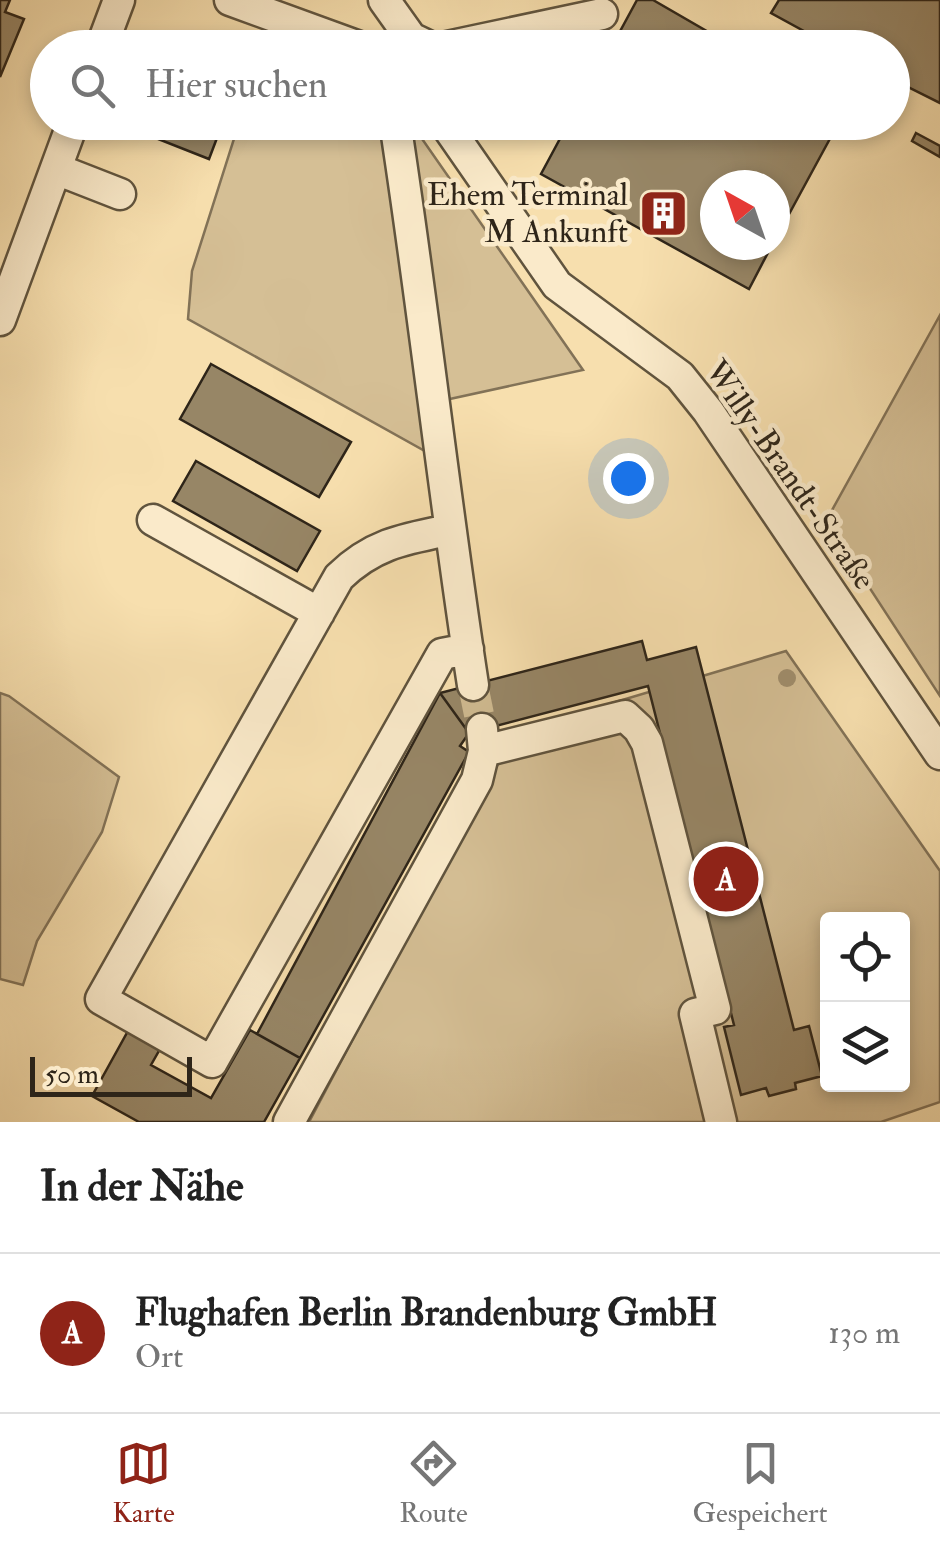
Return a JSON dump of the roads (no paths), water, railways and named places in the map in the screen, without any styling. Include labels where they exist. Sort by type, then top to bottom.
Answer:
[{"type":"street","points":[[108,30],[119,0]]},
{"type":"street","points":[[230,0],[312,30]]},
{"type":"street","points":[[384,0],[405,30]]},
{"type":"street","points":[[527,30],[602,14]]},
{"type":"street","points":[[0,320],[66,140]]},
{"type":"street","points":[[399,140],[473,685]]},
{"type":"street","name":"Willy-Brandt-Straße","points":[[456,140],[557,285],[680,376],[940,754]]},
{"type":"street","points":[[56,169],[120,194]]},
{"type":"street","points":[[154,520],[318,613]]},
{"type":"street","points":[[449,530],[391,543],[360,556],[339,577],[101,999],[212,1062],[442,654],[468,649]]},
{"type":"street","points":[[288,1122],[477,780],[483,740],[625,716],[648,743],[715,1009],[695,1014],[721,1122]]},
{"type":"tunnel","points":[[473,685],[482,729]]},
{"type":"place","name":"Ehem Terminal M Ankunft","points":[[663,213]]},
{"type":"place","name":"Flughafen Berlin Brandenburg GmbH","points":[[726,879]]}]
